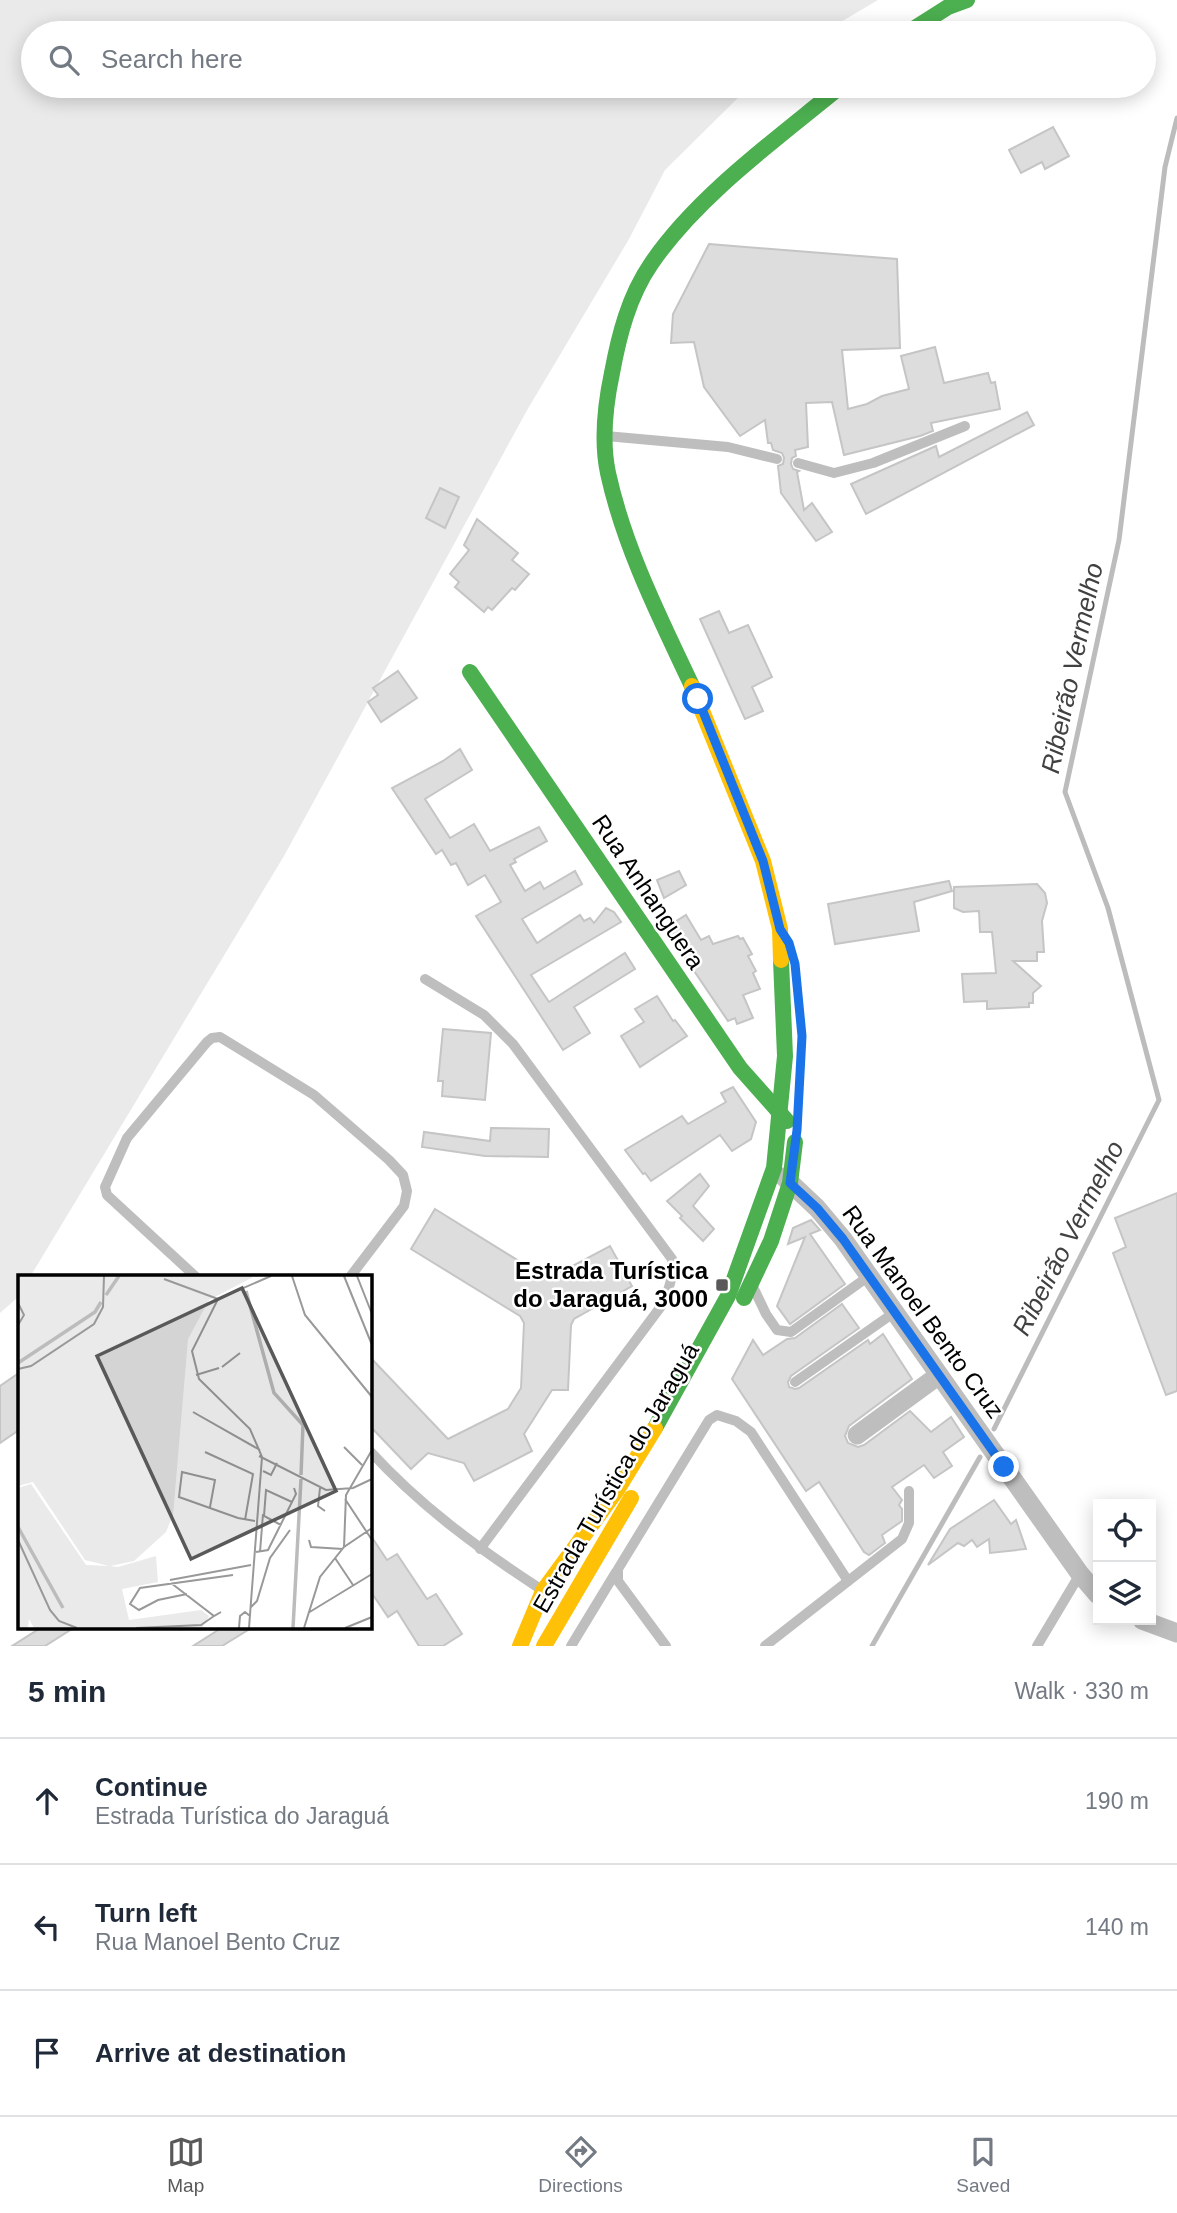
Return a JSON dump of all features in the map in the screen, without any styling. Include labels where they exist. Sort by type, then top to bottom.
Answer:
[{"type":"main road","points":[[927,21],[967,0]]},
{"type":"main road","name":"Estrada Turística do Jaraguá","points":[[520,1646],[543,1591],[617,1490],[687,1372],[728,1296],[774,1168],[780,1114],[785,1024],[780,929],[763,861],[754,837],[698,699],[652,601],[621,518],[608,472],[605,436],[608,392],[617,344],[631,302],[651,264],[692,214],[757,155],[826,98]]},
{"type":"main road","name":"Rua Anhanguera","points":[[470,672],[740,1068],[797,1130]]},
{"type":"main road","name":"Estrada Turística do Jaraguá","points":[[780,929],[789,943],[798,988]]},
{"type":"main road","name":"Estrada Turística do Jaraguá","points":[[721,1341],[771,1241],[790,1183],[798,1102]]},
{"type":"main road","name":"Estrada Turística do Jaraguá","points":[[544,1646],[698,1384]]},
{"type":"main road","points":[[543,1591],[559,1602],[566,1611]]},
{"type":"street","name":"Rua Manoel Bento Cruz","points":[[774,1168],[817,1208],[869,1276],[1093,1589]]},
{"type":"street","points":[[857,1435],[939,1375]]},
{"type":"street","points":[[1155,1625],[1177,1633]]},
{"type":"lane","points":[[798,463],[834,473],[873,463],[965,426]]},
{"type":"lane","points":[[605,436],[728,447],[777,459]]},
{"type":"lane","points":[[425,979],[484,1015],[513,1044],[672,1259],[673,1273],[665,1301],[480,1549]]},
{"type":"lane","points":[[194,1275],[107,1195],[105,1187],[127,1138],[207,1042],[220,1037],[314,1094],[369,1141],[403,1175],[407,1191],[404,1206],[352,1275]]},
{"type":"lane","points":[[752,1283],[766,1314],[777,1330],[791,1332],[869,1276]]},
{"type":"lane","points":[[795,1382],[895,1312]]},
{"type":"lane","points":[[571,1646],[709,1420],[717,1415],[736,1421],[751,1432],[848,1581]]},
{"type":"lane","points":[[371,1452],[441,1520],[543,1591]]},
{"type":"lane","points":[[765,1646],[902,1539],[909,1523],[909,1491]]},
{"type":"lane","points":[[618,1569],[618,1581],[666,1646]]},
{"type":"lane","points":[[1037,1646],[1080,1574]]},
{"type":"shaded area","points":[[0,0],[878,0],[842,21],[21,21],[21,98],[738,98],[665,170],[629,239],[526,412],[284,856],[31,1275],[18,1275],[17,1298],[0,1313]]},
{"type":"building","points":[[1053,127],[1069,156],[1045,169],[1042,162],[1021,173],[1009,150]]},
{"type":"building","points":[[709,244],[897,259],[900,348],[842,350],[848,409],[909,389],[901,356],[935,347],[944,383],[988,373],[991,383],[995,382],[1000,409],[931,423],[933,431],[920,436],[844,455],[832,402],[806,403],[808,447],[795,450],[796,456],[792,458],[791,464],[793,469],[799,471],[797,472],[804,510],[812,503],[832,532],[816,541],[781,493],[778,466],[783,464],[784,458],[782,453],[773,450],[771,443],[768,443],[765,420],[740,436],[704,387],[694,342],[671,343],[673,314]]},
{"type":"building","points":[[1027,412],[1034,425],[866,514],[851,484],[936,446],[939,457]]},
{"type":"building","points":[[440,488],[459,497],[445,528],[426,518]]},
{"type":"building","points":[[477,519],[518,553],[512,560],[529,574],[492,610],[488,607],[484,612],[455,587],[459,582],[450,574],[469,550],[464,545]]},
{"type":"building","points":[[719,611],[729,633],[748,625],[772,677],[752,687],[763,711],[745,719],[700,619]]},
{"type":"building","points":[[398,671],[417,698],[381,722],[368,702],[378,695],[373,688]]},
{"type":"building","points":[[460,749],[472,770],[425,799],[450,838],[474,824],[490,851],[539,827],[547,841],[514,859],[516,862],[510,865],[525,891],[540,882],[544,889],[575,871],[582,884],[522,919],[537,943],[580,915],[584,921],[590,918],[594,923],[606,908],[614,912],[621,922],[531,975],[549,1002],[625,953],[635,969],[574,1007],[590,1033],[563,1050],[476,916],[501,902],[485,875],[468,885],[456,863],[451,865],[442,850],[436,854],[392,788]]},
{"type":"building","points":[[679,871],[686,885],[664,898],[657,880]]},
{"type":"building","points":[[949,881],[952,891],[914,902],[919,931],[835,944],[828,904]]},
{"type":"building","points":[[1037,884],[1045,893],[1047,903],[1042,921],[1044,952],[1037,952],[1037,961],[1013,961],[1041,986],[1033,993],[1033,1003],[1029,1003],[1029,1007],[987,1009],[987,1001],[964,1002],[962,974],[996,973],[992,932],[980,932],[979,911],[963,912],[954,908],[954,887]]},
{"type":"building","points":[[686,915],[701,940],[709,936],[713,944],[738,936],[743,938],[752,954],[748,956],[756,971],[753,973],[760,989],[743,995],[753,1018],[737,1024],[735,1018],[728,1021],[665,928]]},
{"type":"building","points":[[657,996],[673,1021],[675,1020],[687,1036],[640,1067],[621,1036],[644,1022],[635,1009]]},
{"type":"building","points":[[443,1029],[491,1033],[485,1100],[442,1096],[443,1081],[438,1081]]},
{"type":"building","points":[[733,1087],[756,1122],[751,1139],[732,1151],[720,1135],[651,1181],[643,1174],[625,1150],[682,1116],[688,1124],[726,1102],[721,1093]]},
{"type":"building","points":[[491,1128],[549,1129],[548,1157],[485,1156],[422,1147],[424,1132],[490,1141]]},
{"type":"building","points":[[700,1174],[709,1186],[693,1206],[714,1229],[703,1241],[667,1201]]},
{"type":"building","points":[[1177,1193],[1177,1391],[1166,1395],[1113,1253],[1126,1247],[1115,1218]]},
{"type":"building","points":[[435,1209],[548,1279],[610,1246],[632,1286],[574,1319],[571,1325],[568,1390],[552,1390],[524,1434],[532,1451],[474,1481],[464,1463],[428,1453],[411,1469],[371,1427],[371,1358],[448,1439],[508,1409],[521,1388],[524,1323],[520,1316],[411,1249]]},
{"type":"building","points":[[811,1220],[820,1230],[810,1234],[845,1284],[790,1324],[777,1306],[805,1237],[788,1244],[793,1228]]},
{"type":"building","points":[[842,1304],[859,1328],[791,1376],[789,1387],[799,1388],[868,1340],[870,1344],[883,1334],[912,1379],[849,1426],[845,1436],[848,1443],[858,1447],[864,1445],[910,1411],[931,1432],[951,1417],[964,1437],[943,1452],[952,1466],[934,1478],[924,1465],[892,1487],[902,1500],[899,1505],[902,1509],[902,1521],[882,1535],[885,1543],[869,1555],[864,1552],[819,1482],[806,1491],[732,1379],[753,1340],[763,1355],[787,1339],[795,1338]]},
{"type":"building","points":[[18,1374],[18,1431],[0,1443],[0,1386]]},
{"type":"building","points":[[994,1500],[1011,1524],[1016,1520],[1026,1549],[990,1553],[989,1539],[977,1547],[972,1540],[964,1546],[958,1543],[928,1565],[950,1529]]},
{"type":"building","points":[[371,1536],[387,1560],[397,1554],[427,1599],[436,1594],[462,1634],[443,1646],[419,1646],[397,1611],[388,1617],[371,1592]]},
{"type":"building","points":[[39,1629],[72,1629],[45,1646],[12,1646]]},
{"type":"building","points":[[220,1629],[250,1629],[222,1646],[193,1646]]},
{"type":"waterway","name":"Ribeirão Vermelho","points":[[994,1429],[1159,1100],[1108,908],[1065,792],[1119,540],[1165,167],[1177,118]]},
{"type":"waterway","name":"Ribeirão Vermelho","points":[[872,1646],[980,1457]]},
{"type":"traffic: fast","points":[[926,21],[948,7],[967,0]]},
{"type":"traffic: fast","points":[[692,686],[633,555],[608,473],[605,448],[606,410],[618,344],[626,316],[643,276],[670,239],[691,215],[740,169],[826,98]]},
{"type":"traffic: fast","points":[[470,672],[740,1068],[787,1121]]},
{"type":"traffic: fast","points":[[655,1428],[728,1296],[774,1168],[785,1056],[781,960]]},
{"type":"traffic: fast","points":[[744,1298],[771,1241],[790,1183],[795,1142]]},
{"type":"traffic: slow","points":[[692,686],[763,861],[780,929],[781,960]]},
{"type":"traffic: slow","points":[[520,1646],[543,1591],[617,1490],[655,1428]]},
{"type":"traffic: slow","points":[[544,1646],[631,1498]]},
{"type":"place","name":"Estrada Turística do Jaraguá, 3000","points":[[722,1285]]},
{"type":"route","points":[[698,699],[763,861],[780,929],[789,943],[795,964],[802,1036],[797,1130],[790,1183],[817,1208],[843,1239],[1004,1467]]}]
